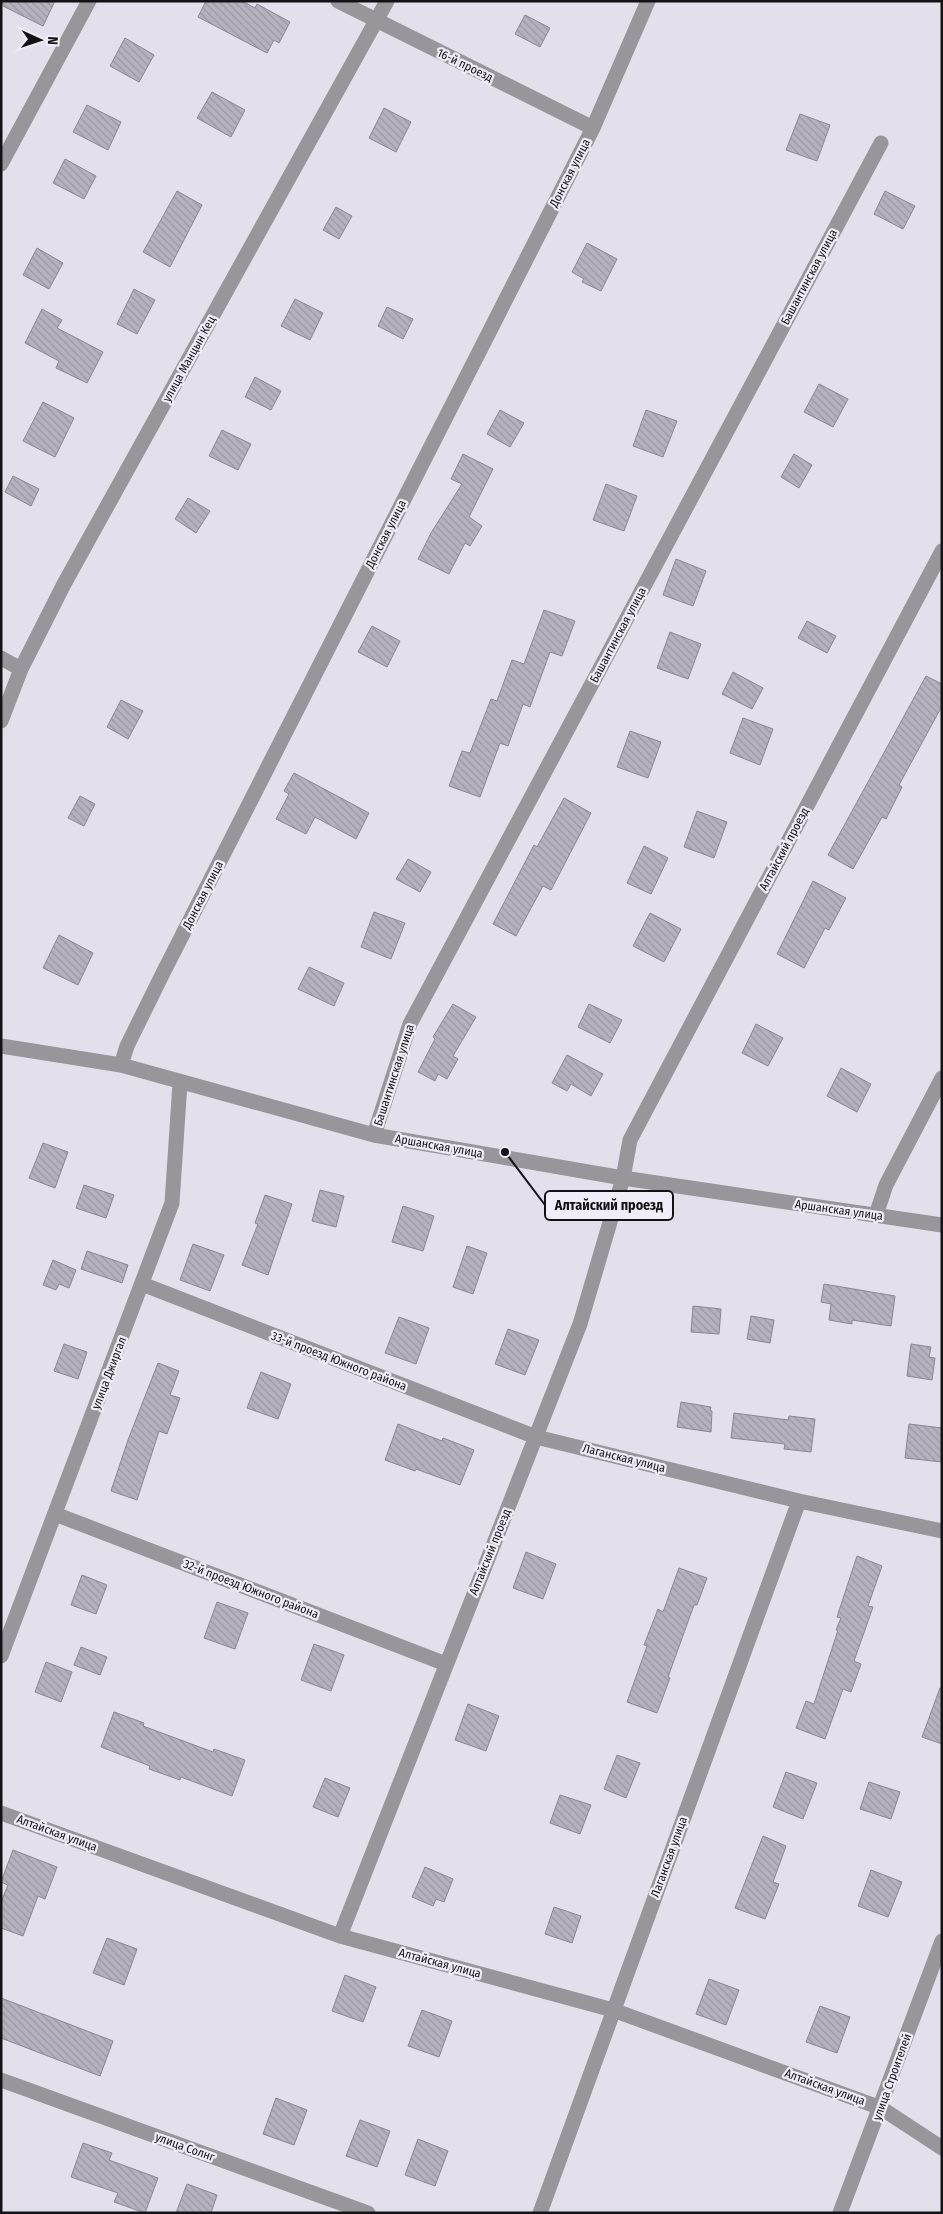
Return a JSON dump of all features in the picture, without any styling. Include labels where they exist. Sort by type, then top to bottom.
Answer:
[{"type":"street","points":[[1,164],[89,1]]},
{"type":"street","name":"16-й проезд","points":[[338,1],[593,128]]},
{"type":"street","name":"улица Манцын Кец","points":[[1,721],[21,669],[64,584],[387,1]]},
{"type":"street","name":"Донская улица","points":[[121,1065],[127,1046],[163,973],[593,128],[648,1]]},
{"type":"street","name":"Башантинская улица","points":[[374,1135],[410,1024],[881,143]]},
{"type":"street","name":"Алтайский проезд","points":[[340,1936],[580,1324],[623,1178],[630,1140],[942,551]]},
{"type":"street","points":[[1,658],[21,669]]},
{"type":"street","name":"Аршанская улица","points":[[1,1046],[121,1065],[180,1083],[374,1135],[623,1178],[942,1225]]},
{"type":"street","points":[[876,1215],[886,1185],[942,1078]]},
{"type":"street","name":"улица Джиргал","points":[[1,1656],[172,1203],[180,1083]]},
{"type":"street","name":"33-й проезд Южного района","points":[[142,1284],[536,1437]]},
{"type":"street","name":"Лаганская улица","points":[[536,1437],[799,1501],[942,1531]]},
{"type":"street","name":"Лаганская улица","points":[[540,2213],[799,1501]]},
{"type":"street","name":"32-й проезд Южного района","points":[[56,1514],[446,1664]]},
{"type":"street","name":"Алтайская улица","points":[[1,1813],[340,1936],[614,2010],[881,2108],[942,2148]]},
{"type":"street","name":"улица Строителей","points":[[840,2213],[881,2108],[942,1941]]},
{"type":"street","name":"улица Солнг","points":[[1,2080],[368,2213]]},
{"type":"building","points":[[1,1],[55,1],[43,26],[1,5]]},
{"type":"building","points":[[206,1],[242,1],[255,8],[257,4],[290,22],[279,43],[274,40],[267,53],[198,17]]},
{"type":"building","points":[[525,15],[550,28],[540,47],[515,34]]},
{"type":"building","points":[[125,38],[154,55],[139,82],[110,66]]},
{"type":"building","points":[[212,92],[245,110],[231,137],[197,118]]},
{"type":"building","points":[[87,105],[121,122],[108,150],[73,132]]},
{"type":"building","points":[[384,108],[411,122],[396,152],[369,138]]},
{"type":"building","points":[[800,114],[830,125],[817,161],[786,150]]},
{"type":"building","points":[[65,159],[96,176],[84,199],[53,183]]},
{"type":"building","points":[[177,191],[202,205],[170,267],[143,252]]},
{"type":"building","points":[[885,191],[915,206],[903,229],[874,214]]},
{"type":"building","points":[[336,207],[352,216],[339,239],[323,230]]},
{"type":"building","points":[[587,243],[617,259],[601,291],[582,282],[584,279],[572,272]]},
{"type":"building","points":[[37,248],[63,263],[49,289],[23,275]]},
{"type":"building","points":[[134,289],[155,300],[137,334],[117,324]]},
{"type":"building","points":[[295,299],[323,313],[310,340],[281,326]]},
{"type":"building","points":[[387,307],[413,319],[403,339],[378,326]]},
{"type":"building","points":[[42,309],[62,320],[57,328],[103,352],[87,383],[56,368],[59,361],[25,343]]},
{"type":"building","points":[[255,377],[281,391],[271,410],[245,397]]},
{"type":"building","points":[[819,384],[848,399],[833,427],[804,412]]},
{"type":"building","points":[[43,402],[74,418],[55,457],[23,441]]},
{"type":"building","points":[[500,410],[524,423],[510,447],[487,434]]},
{"type":"building","points":[[646,410],[677,421],[663,457],[633,446]]},
{"type":"building","points":[[222,430],[251,444],[238,470],[209,456]]},
{"type":"building","points":[[463,454],[493,469],[469,517],[482,526],[470,546],[465,543],[449,574],[418,559],[431,533],[462,484],[451,479]]},
{"type":"building","points":[[794,454],[812,465],[799,488],[781,477]]},
{"type":"building","points":[[13,476],[39,489],[31,506],[5,492]]},
{"type":"building","points":[[606,484],[637,496],[624,531],[593,520]]},
{"type":"building","points":[[188,498],[210,511],[196,533],[175,519]]},
{"type":"building","points":[[676,559],[706,571],[693,606],[663,595]]},
{"type":"building","points":[[544,610],[575,621],[562,656],[550,652],[530,707],[523,704],[508,746],[500,743],[480,797],[449,786],[462,751],[470,753],[491,699],[497,701],[512,660],[524,664]]},
{"type":"building","points":[[807,621],[836,636],[827,653],[798,638]]},
{"type":"building","points":[[372,626],[400,641],[387,667],[358,652]]},
{"type":"building","points":[[670,632],[701,644],[688,679],[657,668]]},
{"type":"building","points":[[733,672],[763,688],[752,709],[722,694]]},
{"type":"building","points":[[926,676],[942,684],[942,706],[899,785],[902,787],[886,819],[882,817],[853,869],[828,855]]},
{"type":"building","points":[[121,700],[143,711],[128,739],[107,727]]},
{"type":"building","points":[[743,718],[773,729],[760,765],[730,753]]},
{"type":"building","points":[[630,731],[661,742],[648,778],[617,767]]},
{"type":"building","points":[[294,773],[369,813],[356,839],[315,817],[306,834],[276,819],[289,794],[284,791]]},
{"type":"building","points":[[80,796],[95,804],[84,826],[68,818]]},
{"type":"building","points":[[564,798],[591,813],[551,890],[543,886],[516,936],[493,924],[534,845],[537,847]]},
{"type":"building","points":[[697,811],[727,822],[714,858],[684,847]]},
{"type":"building","points":[[644,846],[668,858],[651,894],[627,883]]},
{"type":"building","points":[[408,859],[431,872],[420,892],[396,879]]},
{"type":"building","points":[[813,881],[846,898],[829,930],[825,928],[804,968],[777,954]]},
{"type":"building","points":[[374,912],[405,923],[391,959],[361,947]]},
{"type":"building","points":[[650,913],[681,929],[664,962],[633,946]]},
{"type":"building","points":[[59,935],[93,953],[78,985],[43,968]]},
{"type":"building","points":[[309,967],[344,983],[334,1006],[298,989]]},
{"type":"building","points":[[453,1004],[476,1017],[453,1056],[458,1059],[447,1079],[438,1074],[435,1081],[418,1072],[435,1039],[433,1037]]},
{"type":"building","points":[[589,1004],[622,1020],[610,1043],[578,1027]]},
{"type":"building","points":[[756,1024],[783,1038],[768,1066],[742,1053]]},
{"type":"building","points":[[567,1055],[603,1074],[591,1096],[571,1084],[567,1091],[552,1083]]},
{"type":"building","points":[[841,1068],[871,1084],[857,1112],[827,1096]]},
{"type":"building","points":[[43,1143],[68,1152],[55,1188],[29,1178]]},
{"type":"building","points":[[84,1185],[114,1195],[106,1218],[76,1208]]},
{"type":"building","points":[[320,1190],[344,1196],[336,1227],[312,1221]]},
{"type":"building","points":[[265,1195],[292,1204],[268,1275],[242,1265],[258,1224],[255,1223]]},
{"type":"building","points":[[403,1206],[434,1216],[423,1251],[392,1242]]},
{"type":"building","points":[[193,1244],[224,1255],[210,1291],[180,1280]]},
{"type":"building","points":[[467,1246],[487,1253],[473,1294],[453,1287]]},
{"type":"building","points":[[87,1251],[128,1265],[122,1283],[81,1269]]},
{"type":"building","points":[[53,1260],[76,1270],[69,1288],[59,1284],[56,1290],[43,1285]]},
{"type":"building","points":[[824,1284],[895,1296],[891,1326],[852,1320],[852,1324],[829,1320],[831,1304],[821,1302]]},
{"type":"building","points":[[693,1306],[721,1309],[719,1334],[691,1332]]},
{"type":"building","points":[[751,1316],[774,1320],[770,1343],[747,1339]]},
{"type":"building","points":[[399,1317],[429,1328],[416,1364],[385,1353]]},
{"type":"building","points":[[508,1329],[539,1340],[525,1375],[495,1364]]},
{"type":"building","points":[[64,1344],[87,1352],[78,1379],[54,1371]]},
{"type":"building","points":[[911,1344],[931,1347],[929,1357],[935,1358],[932,1380],[907,1376]]},
{"type":"building","points":[[158,1363],[179,1371],[170,1395],[180,1398],[167,1434],[159,1431],[137,1500],[111,1491],[128,1440]]},
{"type":"building","points":[[261,1372],[291,1384],[278,1419],[247,1408]]},
{"type":"building","points":[[681,1402],[711,1407],[711,1432],[677,1427]]},
{"type":"building","points":[[734,1413],[788,1420],[789,1416],[815,1419],[811,1452],[784,1449],[785,1444],[731,1438]]},
{"type":"building","points":[[398,1424],[442,1441],[443,1438],[474,1450],[460,1485],[385,1460]]},
{"type":"building","points":[[909,1424],[942,1428],[942,1462],[905,1458]]},
{"type":"building","points":[[526,1552],[556,1564],[543,1599],[513,1588]]},
{"type":"building","points":[[857,1556],[882,1566],[868,1606],[873,1607],[854,1661],[861,1664],[851,1692],[843,1689],[825,1739],[796,1728],[806,1701],[814,1704],[838,1630],[836,1630],[841,1618],[837,1617]]},
{"type":"building","points":[[679,1568],[707,1578],[697,1605],[694,1605],[657,1713],[627,1702],[647,1646],[644,1645],[658,1609],[663,1612]]},
{"type":"building","points":[[82,1575],[107,1585],[96,1614],[71,1605]]},
{"type":"building","points":[[217,1602],[248,1613],[235,1649],[204,1638]]},
{"type":"building","points":[[314,1644],[344,1655],[331,1691],[301,1680]]},
{"type":"building","points":[[81,1647],[107,1657],[100,1675],[74,1665]]},
{"type":"building","points":[[46,1662],[72,1672],[61,1702],[35,1692]]},
{"type":"building","points":[[940,1688],[942,1688],[942,1744],[922,1737]]},
{"type":"building","points":[[468,1704],[499,1716],[486,1751],[455,1740]]},
{"type":"building","points":[[114,1712],[144,1723],[143,1726],[213,1752],[214,1749],[245,1760],[232,1796],[181,1777],[180,1780],[149,1769],[150,1766],[101,1747]]},
{"type":"building","points":[[617,1755],[640,1763],[626,1798],[604,1789]]},
{"type":"building","points":[[786,1772],[817,1783],[803,1819],[773,1807]]},
{"type":"building","points":[[325,1778],[350,1788],[338,1817],[313,1807]]},
{"type":"building","points":[[869,1782],[900,1792],[891,1819],[860,1809]]},
{"type":"building","points":[[560,1795],[591,1805],[580,1834],[550,1823]]},
{"type":"building","points":[[763,1836],[786,1846],[773,1882],[779,1884],[765,1919],[735,1908]]},
{"type":"building","points":[[13,1850],[57,1867],[45,1899],[38,1896],[23,1936],[1,1928],[1,1902],[8,1885],[1,1882]]},
{"type":"building","points":[[425,1867],[453,1879],[444,1902],[436,1899],[433,1906],[412,1897]]},
{"type":"building","points":[[871,1870],[902,1882],[888,1917],[858,1906]]},
{"type":"building","points":[[554,1907],[581,1916],[572,1943],[545,1934]]},
{"type":"building","points":[[107,1938],[137,1949],[124,1985],[93,1973]]},
{"type":"building","points":[[345,1975],[376,1987],[363,2022],[332,2011]]},
{"type":"building","points":[[709,1979],[739,1990],[726,2025],[696,2014]]},
{"type":"building","points":[[1,1998],[113,2041],[100,2076],[1,2038]]},
{"type":"building","points":[[820,2006],[850,2017],[837,2053],[806,2042]]},
{"type":"building","points":[[422,2010],[452,2021],[439,2057],[408,2046]]},
{"type":"building","points":[[276,2098],[307,2110],[294,2145],[263,2134]]},
{"type":"building","points":[[360,2120],[390,2131],[377,2167],[346,2156]]},
{"type":"building","points":[[418,2139],[448,2151],[435,2186],[405,2175]]},
{"type":"building","points":[[83,2143],[112,2153],[109,2160],[158,2178],[145,2213],[114,2202],[118,2193],[71,2177]]},
{"type":"building","points":[[187,2184],[217,2195],[211,2213],[176,2213]]},
{"type":"place","name":"Алтайский проезд","points":[[505,1152]]}]
